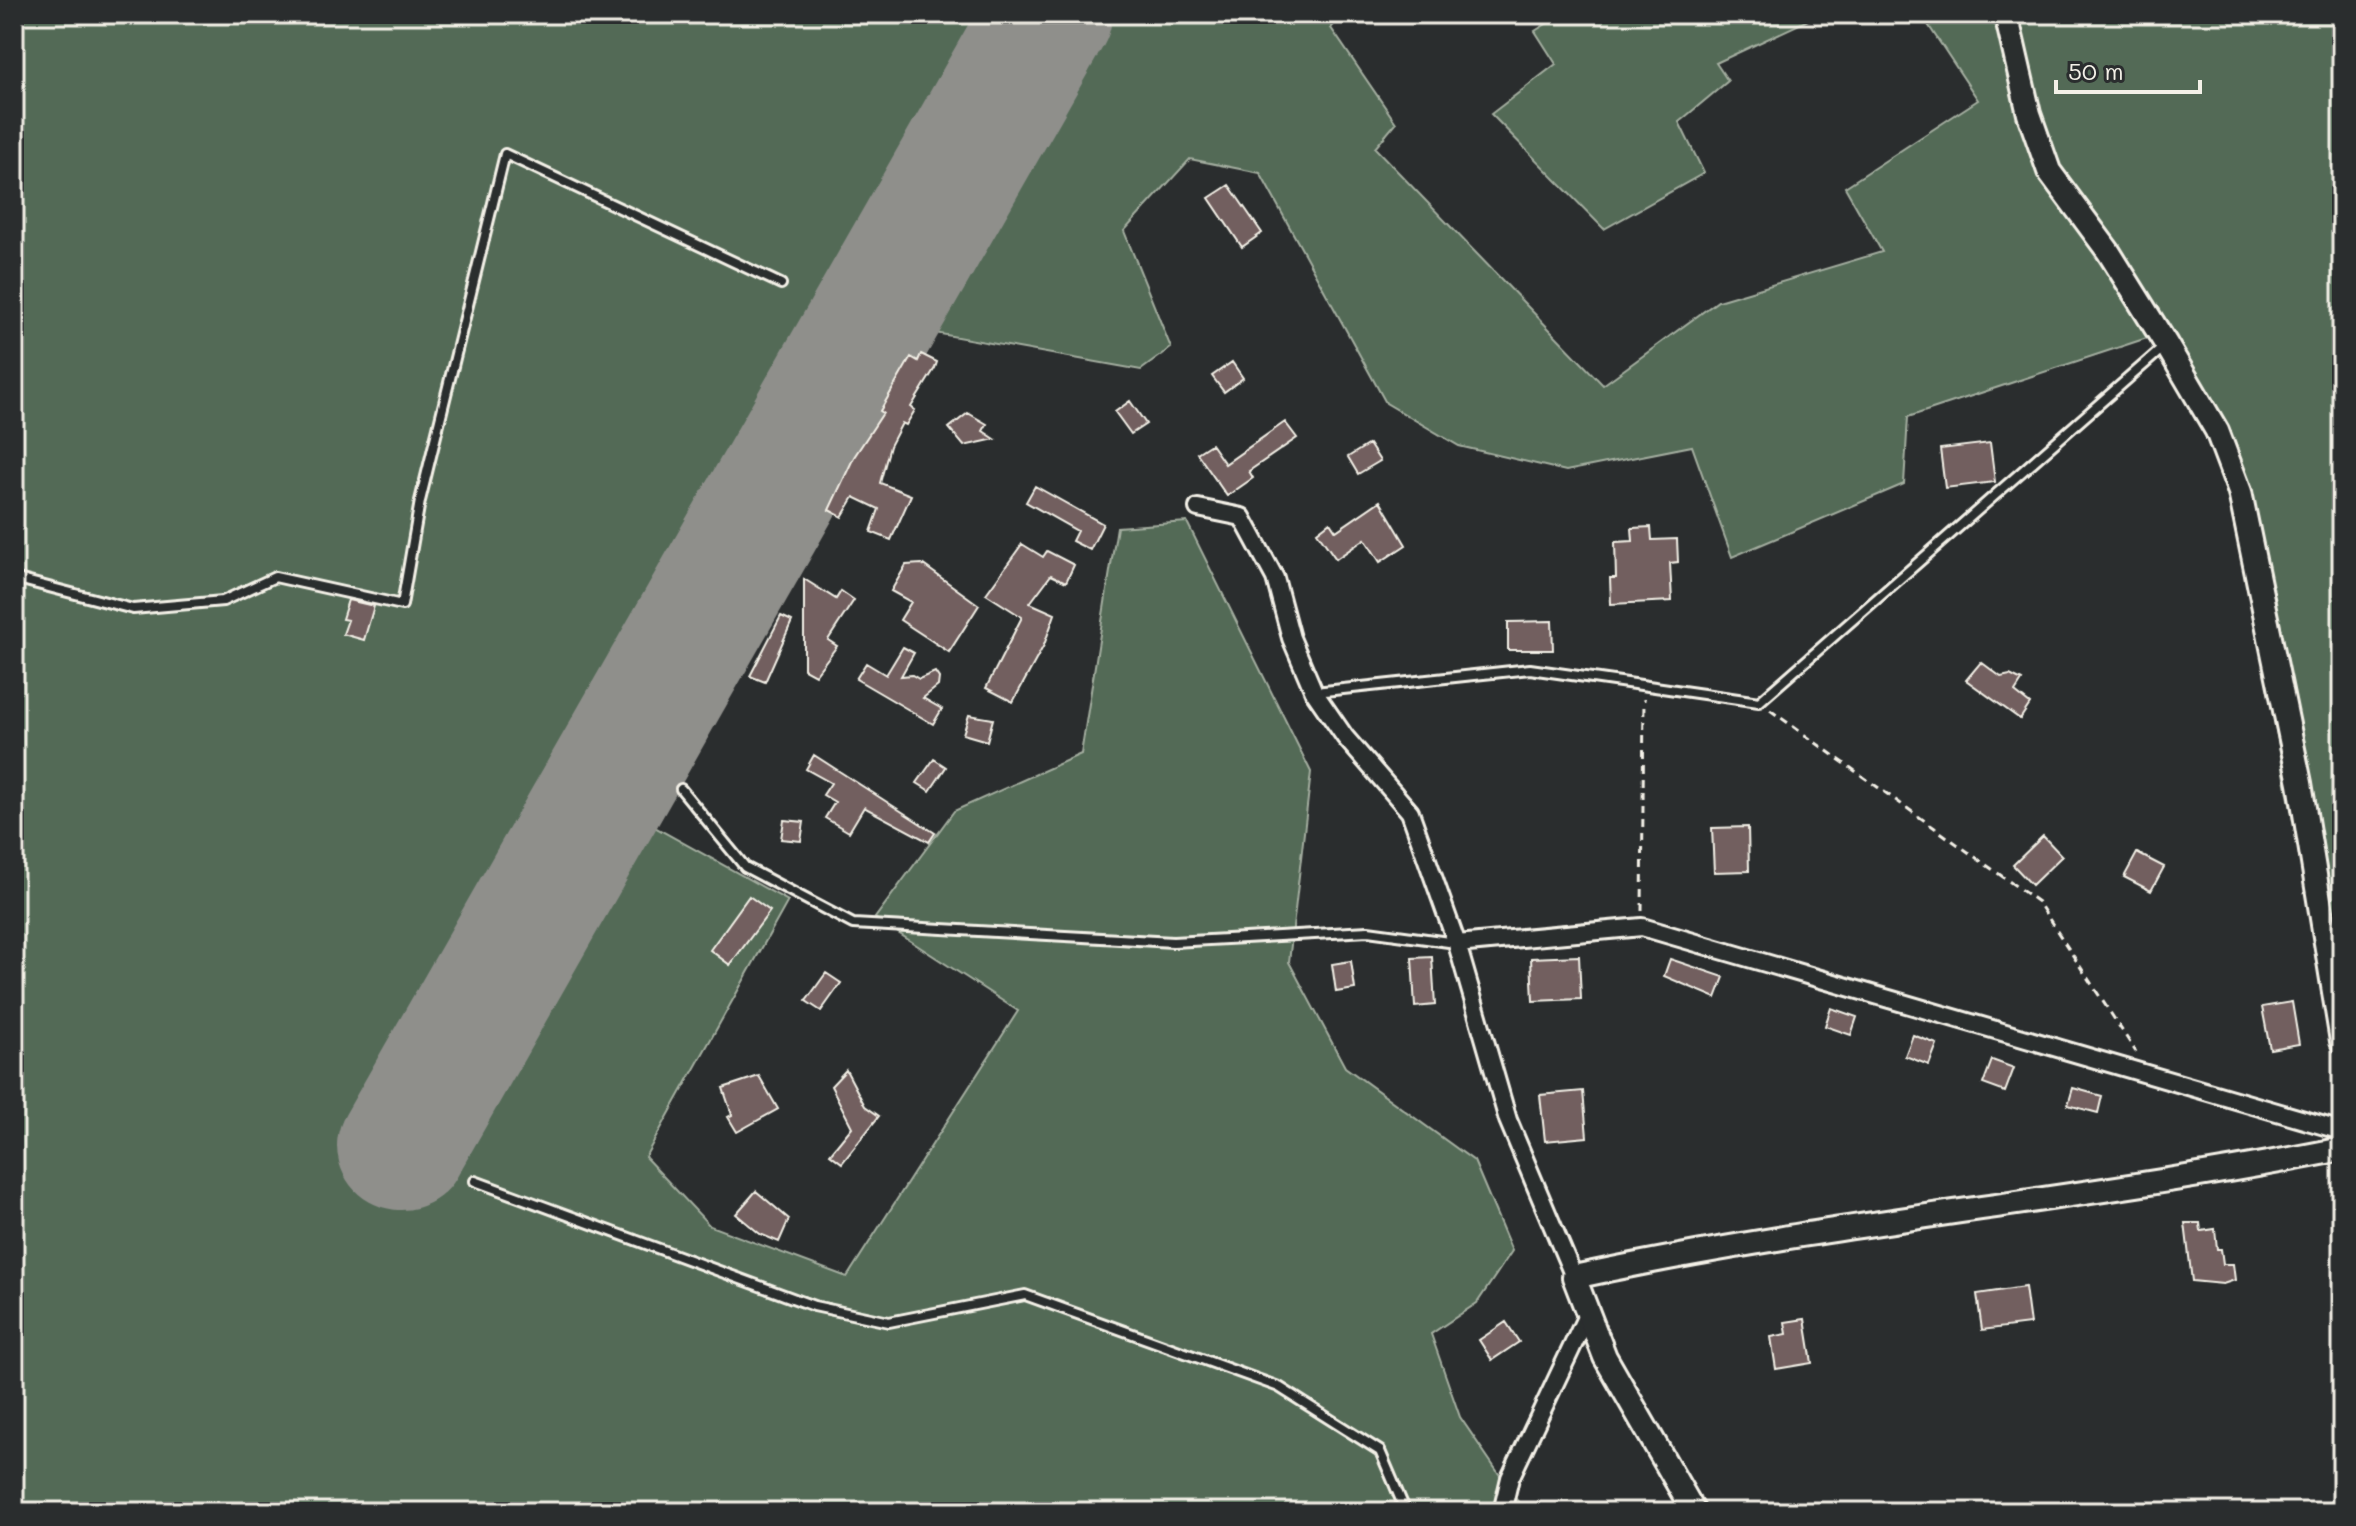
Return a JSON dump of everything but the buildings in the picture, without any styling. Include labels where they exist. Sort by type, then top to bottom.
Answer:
[{"type":"street","points":[[2006,14],[2029,114],[2049,171],[2108,251],[2166,344],[2217,431],[2240,492],[2300,783],[2342,1041]]},
{"type":"street","points":[[1198,508],[1242,517],[1275,578],[1291,638],[1314,692],[1345,737],[1410,812],[1457,944],[1508,1120],[1589,1311],[1605,1357],[1694,1512]]},
{"type":"street","points":[[1457,944],[1642,927],[2149,1072],[2342,1131]]},
{"type":"street","points":[[1574,1277],[1677,1255],[1967,1213],[2342,1149]]},
{"type":"street","points":[[1502,1512],[1510,1478],[1589,1311]]},
{"type":"lane","points":[[14,578],[133,609],[223,601],[275,577],[402,605],[420,501],[505,154],[781,284]]},
{"type":"lane","points":[[1314,692],[1530,669],[1759,702],[2166,344]]},
{"type":"lane","points":[[681,789],[745,867],[853,924],[1173,942],[1368,931],[1457,944]]},
{"type":"lane","points":[[475,1181],[814,1306],[889,1322],[1025,1295],[1279,1387],[1380,1451],[1406,1512]]},
{"type":"path","points":[[1642,927],[1644,687]]},
{"type":"path","points":[[1759,702],[2038,902],[2149,1072]]},
{"type":"green space","points":[[14,14],[1343,14],[1331,28],[1396,123],[1375,148],[1603,385],[1718,301],[1882,252],[1845,187],[1978,100],[1921,14],[2342,14],[2342,1015],[2330,1016],[2240,540],[2206,425],[2147,338],[1908,417],[1904,484],[1732,557],[1692,446],[1566,471],[1459,446],[1386,403],[1260,173],[1190,159],[1124,231],[1171,348],[1141,370],[924,331],[644,821],[788,901],[645,1157],[710,1226],[847,1277],[1018,1011],[875,918],[954,811],[1081,754],[1117,527],[1187,522],[1311,772],[1289,962],[1345,1067],[1474,1161],[1512,1251],[1477,1303],[1431,1334],[1460,1417],[1525,1512],[14,1512]]},
{"type":"green space","points":[[1562,14],[1821,14],[1716,63],[1728,81],[1679,122],[1704,173],[1604,229],[1491,114],[1556,64],[1535,31]]},
{"type":"runway","points":[[401,1146],[1048,14]]}]
